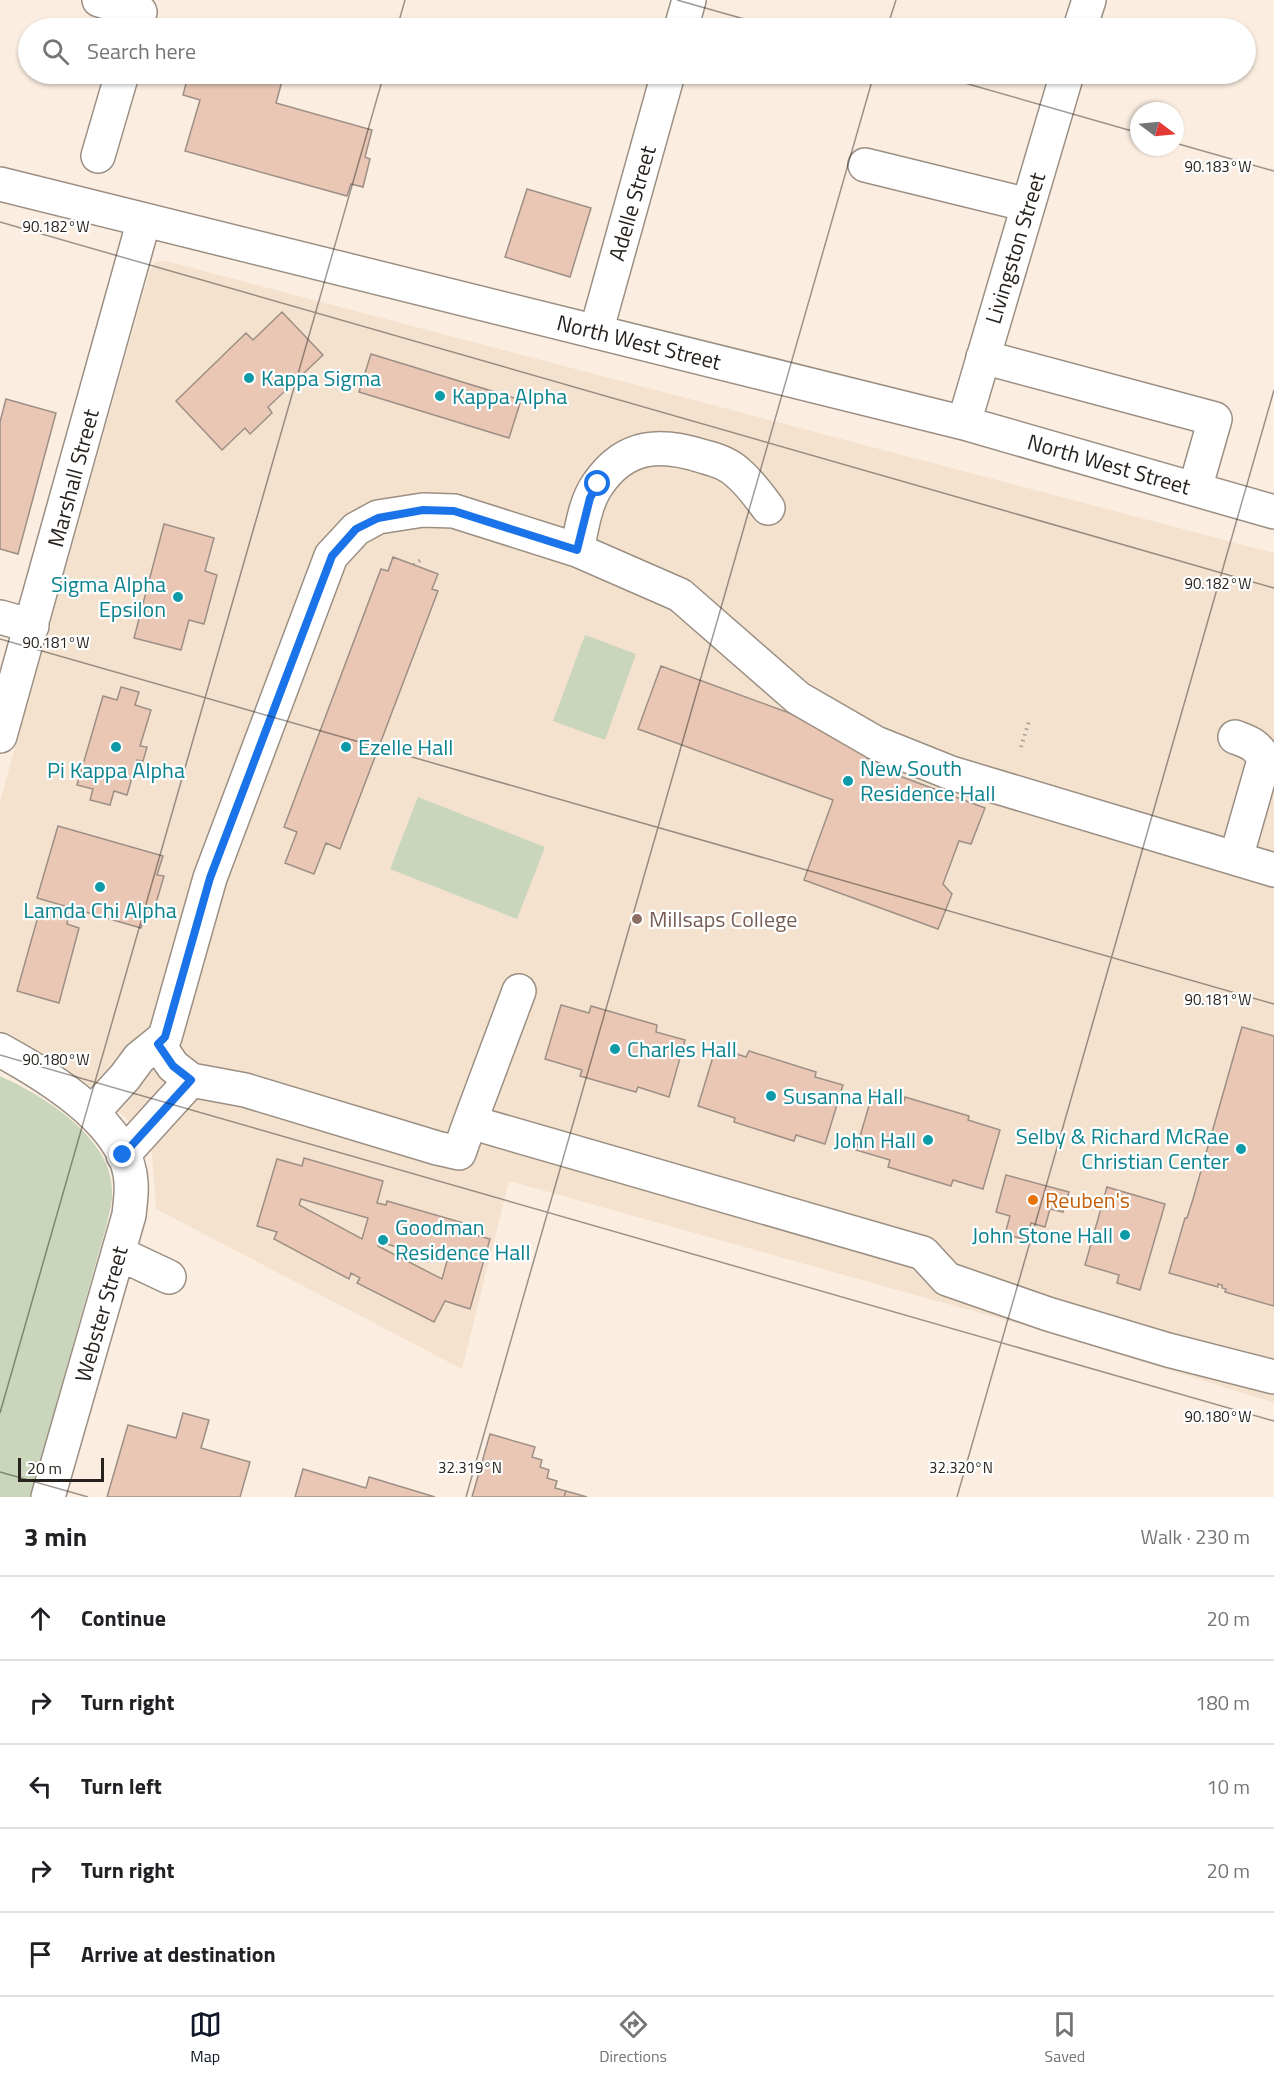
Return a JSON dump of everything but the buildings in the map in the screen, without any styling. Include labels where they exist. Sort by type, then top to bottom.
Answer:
[{"type":"street","points":[[99,0],[140,12],[138,18]]},
{"type":"street","points":[[684,18],[689,0]]},
{"type":"street","points":[[1083,18],[1089,0]]},
{"type":"street","points":[[98,156],[119,84]]},
{"type":"street","name":"Adelle Street","points":[[596,332],[665,84]]},
{"type":"street","name":"Livingston Street","points":[[964,423],[1064,84]]},
{"type":"street","points":[[865,165],[1028,205]]},
{"type":"street","name":"North West Street","points":[[0,184],[964,423],[1274,512]]},
{"type":"street","name":"Marshall Street","points":[[0,736],[144,220]]},
{"type":"street","points":[[983,357],[1215,419],[1195,489]]},
{"type":"street","points":[[577,550],[590,498],[598,484],[630,455],[657,447],[688,451],[727,465],[753,487],[768,508]]},
{"type":"street","points":[[519,991],[459,1153],[245,1090],[191,1080],[173,1066],[158,1044],[165,1037],[210,878],[332,556],[356,529],[378,518],[423,510],[454,511],[577,550],[680,595],[798,698],[876,743],[951,773],[1274,870]]},
{"type":"street","points":[[0,617],[32,626]]},
{"type":"street","points":[[1234,737],[1256,746],[1261,751],[1264,760],[1236,858]]},
{"type":"street","points":[[109,1133],[125,1077],[139,1058],[165,1037]]},
{"type":"street","points":[[0,1050],[58,1086],[109,1133]]},
{"type":"street","points":[[109,1133],[191,1080]]},
{"type":"street","points":[[470,1122],[923,1253],[947,1280],[1048,1314],[1168,1350],[1274,1377]]},
{"type":"street","name":"Webster Street","points":[[48,1497],[129,1215],[131,1181],[109,1133]]},
{"type":"street","points":[[118,1253],[169,1277]]},
{"type":"path","points":[[414,565],[422,559]]},
{"type":"path","points":[[1021,747],[1029,722]]},
{"type":"shaded area","name":"Millsaps College","points":[[166,261],[1274,553],[1274,1403],[1047,1332],[509,1181],[462,1369],[156,1209],[151,1140],[82,1080],[70,1082],[0,1037],[0,801],[149,273],[155,262]]},
{"type":"green space","points":[[585,635],[636,654],[605,740],[553,721]]},
{"type":"green space","points":[[418,797],[545,847],[517,919],[390,869]]},
{"type":"green space","points":[[0,1076],[36,1095],[74,1122],[102,1156],[110,1175],[112,1195],[106,1227],[30,1497],[0,1497]]},
{"type":"place","name":"Kappa Sigma","points":[[249,378]]},
{"type":"place","name":"Kappa Alpha","points":[[440,396]]},
{"type":"place","name":"Sigma Alpha Epsilon","points":[[178,597]]},
{"type":"place","name":"Pi Kappa Alpha","points":[[116,747]]},
{"type":"place","name":"Ezelle Hall","points":[[346,747]]},
{"type":"place","name":"New South Residence Hall","points":[[848,781]]},
{"type":"place","name":"Lamda Chi Alpha","points":[[100,887]]},
{"type":"place","name":"Millsaps College","points":[[637,919]]},
{"type":"place","name":"Charles Hall","points":[[615,1049]]},
{"type":"place","name":"Susanna Hall","points":[[771,1096]]},
{"type":"place","name":"John Hall","points":[[928,1140]]},
{"type":"place","name":"Selby & Richard McRae Christian Center","points":[[1241,1149]]},
{"type":"place","name":"Reuben's","points":[[1033,1200]]},
{"type":"place","name":"John Stone Hall","points":[[1125,1235]]},
{"type":"place","name":"Goodman Residence Hall","points":[[383,1240]]},
{"type":"route","points":[[123,1155],[191,1080],[173,1066],[158,1044],[165,1037],[210,878],[332,556],[356,529],[378,518],[423,510],[454,511],[577,550],[590,498],[598,484]]}]
